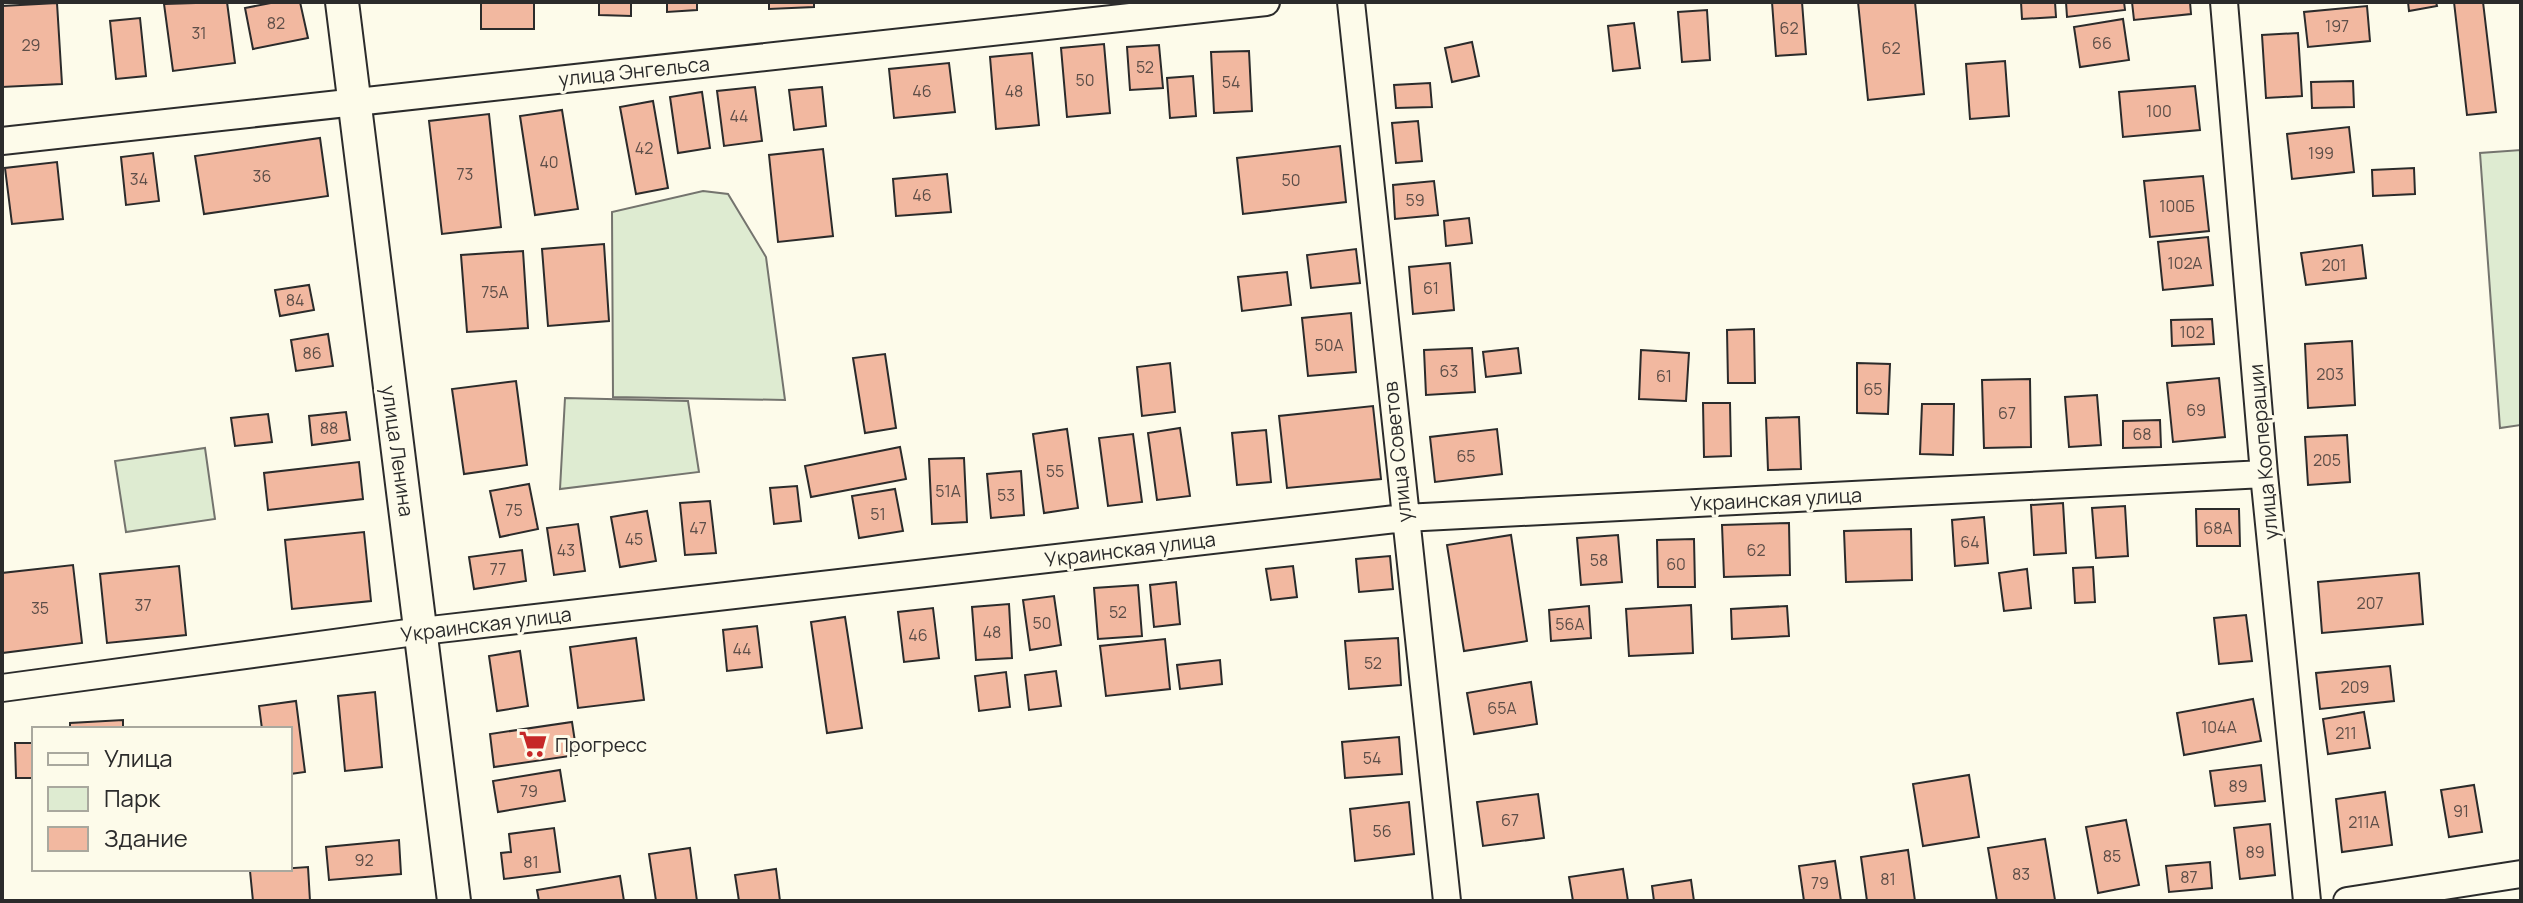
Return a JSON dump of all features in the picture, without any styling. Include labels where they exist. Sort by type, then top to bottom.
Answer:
[{"type":"street","name":"улица Ленина","points":[[342,2],[352,102],[422,631],[454,901]]},
{"type":"street","name":"улица Энгельса","points":[[2,141],[1266,2]]},
{"type":"street","name":"улица Советов","points":[[1351,2],[1447,901]]},
{"type":"street","name":"улица Кооперации","points":[[2224,2],[2264,474],[2307,901]]},
{"type":"street","name":"Украинская улица","points":[[2,688],[422,631],[1404,518],[2264,474]]},
{"type":"street","points":[[2347,901],[2521,874]]},
{"type":"green space","points":[[2521,150],[2521,425],[2500,428],[2480,153]]},
{"type":"green space","points":[[703,191],[728,194],[766,257],[785,400],[613,397],[612,212]]},
{"type":"green space","points":[[565,398],[688,401],[699,472],[560,489]]},
{"type":"green space","points":[[205,448],[215,519],[126,532],[115,461]]},
{"type":"building","points":[[227,2],[235,63],[173,71],[164,4]]},
{"type":"building","points":[[276,2],[300,2],[308,38],[253,49],[245,8]]},
{"type":"building","points":[[481,2],[534,2],[534,29],[481,29]]},
{"type":"building","points":[[599,2],[631,2],[631,16],[599,15]]},
{"type":"building","points":[[667,2],[697,2],[697,10],[667,12]]},
{"type":"building","points":[[769,2],[814,2],[814,7],[769,9]]},
{"type":"building","points":[[1772,2],[1802,2],[1806,54],[1776,56]]},
{"type":"building","points":[[1858,2],[1915,2],[1924,94],[1868,100]]},
{"type":"building","points":[[2021,2],[2055,2],[2056,17],[2022,19]]},
{"type":"building","points":[[2066,2],[2124,2],[2125,10],[2067,17]]},
{"type":"building","points":[[2132,2],[2190,2],[2191,14],[2134,20]]},
{"type":"building","points":[[2408,2],[2436,2],[2437,6],[2409,11]]},
{"type":"building","points":[[2454,2],[2483,2],[2496,112],[2467,115]]},
{"type":"building","points":[[57,3],[62,84],[2,87],[2,6]]},
{"type":"building","points":[[2367,6],[2370,41],[2308,47],[2304,12]]},
{"type":"building","points":[[1707,10],[1710,60],[1682,62],[1678,12]]},
{"type":"building","points":[[140,18],[146,76],[116,79],[110,21]]},
{"type":"building","points":[[2123,19],[2129,60],[2080,67],[2074,27]]},
{"type":"building","points":[[1634,23],[1640,68],[1613,71],[1608,26]]},
{"type":"building","points":[[2298,33],[2302,96],[2266,98],[2262,35]]},
{"type":"building","points":[[1472,42],[1479,76],[1452,82],[1445,48]]},
{"type":"building","points":[[1104,44],[1110,113],[1067,117],[1061,48]]},
{"type":"building","points":[[1159,45],[1163,88],[1130,90],[1127,47]]},
{"type":"building","points":[[1249,51],[1252,111],[1214,113],[1211,52]]},
{"type":"building","points":[[1032,53],[1039,125],[996,129],[990,57]]},
{"type":"building","points":[[2005,61],[2009,116],[1970,119],[1966,64]]},
{"type":"building","points":[[949,63],[955,112],[894,118],[889,69]]},
{"type":"building","points":[[1193,76],[1196,116],[1170,118],[1167,78]]},
{"type":"building","points":[[2353,81],[2354,107],[2312,108],[2311,82]]},
{"type":"building","points":[[1430,83],[1432,107],[1396,108],[1394,85]]},
{"type":"building","points":[[2195,86],[2200,130],[2123,137],[2119,92]]},
{"type":"building","points":[[755,87],[762,141],[724,146],[717,91]]},
{"type":"building","points":[[822,87],[826,126],[794,130],[789,90]]},
{"type":"building","points":[[702,92],[710,148],[678,153],[670,97]]},
{"type":"building","points":[[653,101],[668,188],[636,194],[620,107]]},
{"type":"building","points":[[562,110],[578,209],[535,215],[520,116]]},
{"type":"building","points":[[489,114],[501,227],[442,234],[429,121]]},
{"type":"building","points":[[1418,121],[1422,161],[1396,163],[1392,123]]},
{"type":"building","points":[[2349,127],[2354,172],[2292,179],[2287,134]]},
{"type":"building","points":[[320,138],[328,196],[204,214],[195,156]]},
{"type":"building","points":[[1340,146],[1346,202],[1243,214],[1237,158]]},
{"type":"building","points":[[823,149],[833,236],[778,242],[769,155]]},
{"type":"building","points":[[153,153],[159,201],[126,205],[121,157]]},
{"type":"building","points":[[57,162],[63,219],[12,224],[5,168]]},
{"type":"building","points":[[2414,168],[2415,194],[2373,196],[2372,170]]},
{"type":"building","points":[[947,174],[951,212],[896,216],[893,179]]},
{"type":"building","points":[[2203,176],[2209,231],[2150,237],[2144,181]]},
{"type":"building","points":[[1434,181],[1438,215],[1395,219],[1393,185]]},
{"type":"building","points":[[1469,218],[1472,243],[1446,246],[1444,221]]},
{"type":"building","points":[[2208,237],[2213,285],[2163,290],[2158,242]]},
{"type":"building","points":[[604,244],[609,321],[548,326],[542,249]]},
{"type":"building","points":[[2362,245],[2366,278],[2306,285],[2301,253]]},
{"type":"building","points":[[1356,249],[1360,283],[1311,288],[1307,255]]},
{"type":"building","points":[[523,251],[528,328],[467,332],[461,255]]},
{"type":"building","points":[[1450,263],[1454,310],[1413,314],[1409,267]]},
{"type":"building","points":[[1287,272],[1291,305],[1242,311],[1238,277]]},
{"type":"building","points":[[309,285],[314,310],[280,316],[275,290]]},
{"type":"building","points":[[1351,313],[1356,372],[1308,376],[1302,318]]},
{"type":"building","points":[[2212,319],[2214,344],[2172,346],[2171,320]]},
{"type":"building","points":[[1754,329],[1755,383],[1728,383],[1727,330]]},
{"type":"building","points":[[328,334],[333,366],[296,371],[291,340]]},
{"type":"building","points":[[2352,341],[2355,405],[2308,408],[2305,344]]},
{"type":"building","points":[[1472,348],[1475,392],[1426,395],[1424,350]]},
{"type":"building","points":[[1518,348],[1521,373],[1486,377],[1483,352]]},
{"type":"building","points":[[1641,350],[1689,353],[1686,401],[1639,399]]},
{"type":"building","points":[[885,354],[896,428],[865,433],[853,358]]},
{"type":"building","points":[[1170,363],[1175,412],[1142,416],[1137,367]]},
{"type":"building","points":[[1857,363],[1890,364],[1888,414],[1857,413]]},
{"type":"building","points":[[2219,378],[2225,437],[2173,442],[2167,383]]},
{"type":"building","points":[[2030,379],[2031,447],[1984,448],[1982,380]]},
{"type":"building","points":[[516,381],[527,465],[464,474],[452,389]]},
{"type":"building","points":[[2097,395],[2101,445],[2069,447],[2065,397]]},
{"type":"building","points":[[1703,403],[1730,403],[1731,456],[1704,457]]},
{"type":"building","points":[[1922,404],[1954,404],[1953,455],[1920,454]]},
{"type":"building","points":[[1373,406],[1381,479],[1287,488],[1279,416]]},
{"type":"building","points":[[346,412],[350,440],[312,445],[309,416]]},
{"type":"building","points":[[268,414],[272,442],[235,446],[231,418]]},
{"type":"building","points":[[1799,417],[1801,469],[1768,470],[1766,418]]},
{"type":"building","points":[[2160,420],[2161,447],[2123,448],[2123,421]]},
{"type":"building","points":[[1180,428],[1190,496],[1157,500],[1148,433]]},
{"type":"building","points":[[1067,429],[1078,508],[1044,513],[1033,434]]},
{"type":"building","points":[[1497,429],[1502,474],[1435,482],[1430,437]]},
{"type":"building","points":[[1266,430],[1271,482],[1237,485],[1232,433]]},
{"type":"building","points":[[1133,434],[1142,502],[1108,506],[1099,438]]},
{"type":"building","points":[[2347,435],[2350,482],[2308,485],[2305,437]]},
{"type":"building","points":[[900,447],[906,479],[811,497],[805,466]]},
{"type":"building","points":[[964,458],[967,522],[932,524],[929,459]]},
{"type":"building","points":[[359,462],[363,499],[268,510],[264,473]]},
{"type":"building","points":[[1021,471],[1024,515],[991,518],[987,474]]},
{"type":"building","points":[[529,484],[538,529],[500,537],[490,491]]},
{"type":"building","points":[[797,486],[801,521],[774,524],[770,488]]},
{"type":"building","points":[[895,489],[903,531],[859,538],[852,496]]},
{"type":"building","points":[[710,501],[716,553],[685,555],[680,503]]},
{"type":"building","points":[[2063,503],[2066,553],[2034,555],[2031,505]]},
{"type":"building","points":[[2125,506],[2128,556],[2096,558],[2092,508]]},
{"type":"building","points":[[2196,509],[2239,509],[2240,546],[2197,546]]},
{"type":"building","points":[[647,511],[656,561],[620,567],[611,517]]},
{"type":"building","points":[[1984,517],[1988,563],[1955,566],[1952,520]]},
{"type":"building","points":[[1789,523],[1790,575],[1724,577],[1722,525]]},
{"type":"building","points":[[578,524],[585,571],[554,575],[547,528]]},
{"type":"building","points":[[1911,529],[1912,580],[1846,582],[1844,531]]},
{"type":"building","points":[[364,532],[371,601],[292,609],[285,540]]},
{"type":"building","points":[[1511,535],[1527,641],[1464,651],[1447,545]]},
{"type":"building","points":[[1618,535],[1622,582],[1581,585],[1577,538]]},
{"type":"building","points":[[1694,539],[1695,587],[1658,587],[1657,540]]},
{"type":"building","points":[[522,550],[526,581],[474,589],[469,557]]},
{"type":"building","points":[[1390,556],[1393,589],[1359,592],[1356,559]]},
{"type":"building","points":[[73,565],[82,643],[2,653],[2,573]]},
{"type":"building","points":[[179,566],[186,635],[107,643],[100,574]]},
{"type":"building","points":[[1293,566],[1297,597],[1271,600],[1266,569]]},
{"type":"building","points":[[2093,567],[2095,602],[2075,603],[2073,568]]},
{"type":"building","points":[[2027,569],[2031,608],[2004,611],[1999,573]]},
{"type":"building","points":[[2419,573],[2423,624],[2322,633],[2318,582]]},
{"type":"building","points":[[1176,582],[1180,624],[1154,627],[1150,585]]},
{"type":"building","points":[[1138,585],[1142,636],[1098,639],[1094,588]]},
{"type":"building","points":[[1054,596],[1061,645],[1030,650],[1023,600]]},
{"type":"building","points":[[1009,604],[1012,658],[976,660],[972,607]]},
{"type":"building","points":[[1691,605],[1693,653],[1629,656],[1626,609]]},
{"type":"building","points":[[1589,606],[1591,638],[1551,641],[1549,610]]},
{"type":"building","points":[[1787,606],[1789,636],[1732,639],[1731,609]]},
{"type":"building","points":[[933,608],[939,658],[904,662],[898,612]]},
{"type":"building","points":[[2246,615],[2252,661],[2219,664],[2214,618]]},
{"type":"building","points":[[845,617],[862,728],[827,733],[811,622]]},
{"type":"building","points":[[757,626],[762,667],[727,671],[723,630]]},
{"type":"building","points":[[636,638],[644,700],[578,708],[570,647]]},
{"type":"building","points":[[1398,638],[1401,685],[1349,689],[1345,641]]},
{"type":"building","points":[[1165,639],[1170,689],[1106,696],[1100,646]]},
{"type":"building","points":[[520,651],[528,706],[497,711],[489,656]]},
{"type":"building","points":[[1220,660],[1222,684],[1180,689],[1177,665]]},
{"type":"building","points":[[2390,666],[2394,701],[2320,709],[2316,673]]},
{"type":"building","points":[[1056,671],[1061,706],[1029,710],[1025,675]]},
{"type":"building","points":[[1006,672],[1010,707],[979,711],[975,676]]},
{"type":"building","points":[[1531,682],[1537,724],[1474,734],[1467,693]]},
{"type":"building","points":[[375,692],[382,767],[345,771],[338,696]]},
{"type":"building","points":[[2253,699],[2261,741],[2184,755],[2177,713]]},
{"type":"building","points":[[296,701],[305,772],[292,774],[292,727],[262,727],[259,706]]},
{"type":"building","points":[[2364,712],[2370,748],[2328,754],[2323,719]]},
{"type":"building","points":[[123,720],[123,727],[70,727],[70,723]]},
{"type":"building","name":"Прогресс","points":[[572,722],[577,755],[494,767],[490,734]]},
{"type":"building","points":[[1399,737],[1402,774],[1345,778],[1342,742]]},
{"type":"building","points":[[15,743],[32,743],[32,778],[16,778]]},
{"type":"building","points":[[2261,765],[2265,801],[2215,806],[2210,771]]},
{"type":"building","points":[[560,770],[565,801],[498,812],[493,781]]},
{"type":"building","points":[[1969,775],[1979,837],[1923,846],[1913,784]]},
{"type":"building","points":[[2474,785],[2482,832],[2449,837],[2441,790]]},
{"type":"building","points":[[2385,792],[2392,845],[2342,852],[2336,799]]},
{"type":"building","points":[[1538,794],[1544,838],[1483,846],[1477,802]]},
{"type":"building","points":[[1409,802],[1414,854],[1355,861],[1350,809]]},
{"type":"building","points":[[2126,820],[2139,885],[2098,893],[2086,827]]},
{"type":"building","points":[[2270,824],[2275,875],[2240,879],[2234,828]]},
{"type":"building","points":[[554,828],[560,872],[504,879],[501,853],[511,852],[509,834]]},
{"type":"building","points":[[2045,839],[2055,900],[1997,901],[1988,848]]},
{"type":"building","points":[[399,840],[401,874],[329,880],[326,847]]},
{"type":"building","points":[[690,848],[697,901],[656,901],[649,854]]},
{"type":"building","points":[[1908,850],[1915,901],[1867,901],[1861,857]]},
{"type":"building","points":[[1835,861],[1841,901],[1804,901],[1799,866]]},
{"type":"building","points":[[2210,862],[2212,888],[2169,892],[2166,866]]},
{"type":"building","points":[[308,867],[310,901],[253,901],[250,871],[292,871],[292,868]]},
{"type":"building","points":[[776,869],[780,901],[739,901],[735,875]]},
{"type":"building","points":[[1623,869],[1628,901],[1573,901],[1569,877]]},
{"type":"building","points":[[620,876],[624,901],[539,901],[537,890]]},
{"type":"building","points":[[1691,880],[1694,901],[1654,901],[1652,886]]},
{"type":"place","name":"Прогресс","points":[[533,744]]}]
